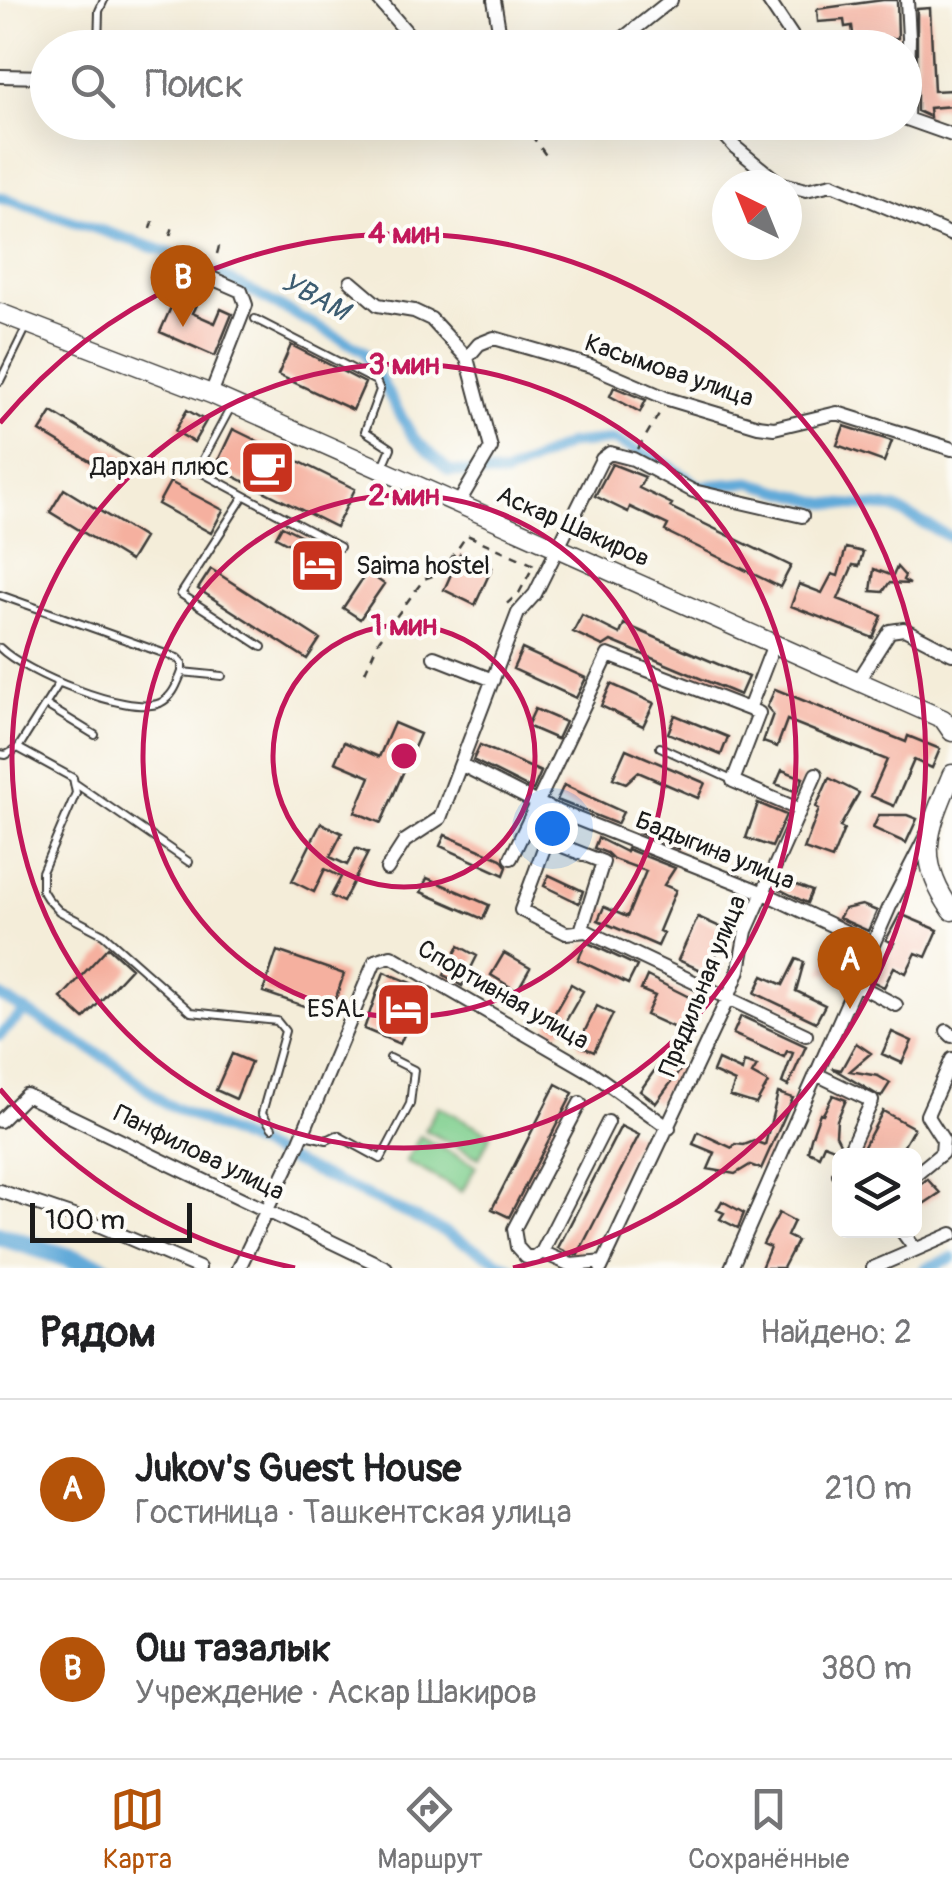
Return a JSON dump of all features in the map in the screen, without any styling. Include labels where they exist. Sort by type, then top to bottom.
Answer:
[{"type":"main road","name":"Аскар Шакиров","points":[[0,312],[211,394],[942,719],[952,732]]},
{"type":"main road","points":[[952,774],[929,830],[933,877],[952,911]]},
{"type":"street","points":[[379,0],[405,30]]},
{"type":"street","points":[[494,0],[499,30]]},
{"type":"street","points":[[633,30],[670,0]]},
{"type":"street","points":[[768,0],[788,30]]},
{"type":"street","points":[[907,0],[909,30]]},
{"type":"street","points":[[0,76],[30,77]]},
{"type":"street","points":[[922,124],[952,135]]},
{"type":"street","points":[[729,140],[779,183],[806,190],[832,184],[952,235]]},
{"type":"street","points":[[194,266],[192,270],[241,291],[246,305],[211,394]]},
{"type":"street","points":[[351,282],[378,304],[414,311],[431,319],[467,358],[492,448],[458,504]]},
{"type":"street","name":"Касымова улица","points":[[467,358],[479,344],[494,338],[591,366],[668,399],[774,428],[837,413],[952,450]]},
{"type":"street","points":[[387,869],[405,840],[440,818],[518,613],[536,594],[602,460],[610,453],[633,460],[693,491],[802,516]]},
{"type":"street","points":[[858,682],[890,631],[904,628],[952,654]]},
{"type":"street","points":[[749,709],[774,644]]},
{"type":"street","points":[[511,858],[608,655],[759,713],[734,781],[800,810]]},
{"type":"street","points":[[434,657],[492,680]]},
{"type":"street","name":"Бадыгина улица","points":[[462,765],[537,803],[764,894],[872,946]]},
{"type":"street","name":"Прядильная улица","points":[[603,1265],[728,998],[739,970],[746,931],[816,774]]},
{"type":"street","points":[[537,803],[547,840],[521,910],[566,932],[581,931],[806,1035]]},
{"type":"street","points":[[731,1268],[872,946],[929,830]]},
{"type":"street","points":[[547,840],[603,862],[581,931]]},
{"type":"street","name":"Спортивная улица","points":[[301,1139],[374,961],[390,956],[591,1072],[668,1128]]},
{"type":"street","points":[[856,984],[896,1005]]},
{"type":"street","points":[[922,1169],[942,1153],[944,1140],[927,1115],[952,1059]]},
{"type":"street","points":[[816,1074],[872,1101],[851,1148]]},
{"type":"street","name":"Панфилова улица","points":[[0,1121],[26,1095],[386,1268]]},
{"type":"street","points":[[580,1102],[514,1229],[517,1248],[526,1257],[542,1252],[608,1122]]},
{"type":"street","points":[[239,1268],[301,1139]]},
{"type":"street","points":[[0,1192],[91,1222],[199,1268]]},
{"type":"street","points":[[873,1268],[952,1234]]},
{"type":"street","points":[[907,1238],[915,1248]]},
{"type":"street","points":[[542,1252],[571,1265],[603,1265]]},
{"type":"lane","points":[[98,30],[99,10],[104,0]]},
{"type":"lane","points":[[255,319],[376,381],[380,390],[365,431],[391,448],[382,470]]},
{"type":"lane","points":[[0,381],[28,322]]},
{"type":"lane","points":[[233,404],[197,470],[340,547]]},
{"type":"lane","points":[[244,496],[181,594],[262,647]]},
{"type":"lane","points":[[0,595],[177,658],[182,663],[182,672],[170,696],[136,706],[59,683],[0,648]]},
{"type":"lane","points":[[182,672],[222,676]]},
{"type":"lane","points":[[0,754],[18,748],[59,683]]},
{"type":"lane","points":[[46,704],[95,734]]},
{"type":"lane","points":[[660,747],[734,781]]},
{"type":"lane","points":[[18,748],[73,778],[75,784],[71,808],[42,872],[46,898],[59,911],[102,934],[191,1012],[278,1021],[282,1026],[285,1031],[262,1113],[272,1128]]},
{"type":"lane","points":[[75,784],[189,862]]},
{"type":"lane","points":[[301,1139],[327,1140],[337,1136],[381,1159],[410,1104],[414,1070],[390,1058]]},
{"type":"path","points":[[535,140],[550,161]]},
{"type":"path","points":[[151,229],[154,218]]},
{"type":"path","points":[[170,236],[174,223]]},
{"type":"path","points":[[217,254],[221,239]]},
{"type":"path","points":[[636,452],[668,399]]},
{"type":"path","points":[[366,672],[379,640],[424,580],[440,573],[467,535],[534,565],[519,593],[502,608]]},
{"type":"green space","points":[[438,1106],[491,1134],[479,1158],[425,1130]]},
{"type":"green space","points":[[420,1136],[476,1166],[462,1192],[406,1161]]},
{"type":"building","points":[[897,0],[898,30],[852,30],[852,26],[845,27],[844,20],[818,22],[817,9]]},
{"type":"building","points":[[930,8],[934,91],[952,90],[952,106],[929,108],[930,117],[922,113],[922,30],[917,30],[917,9]]},
{"type":"building","points":[[184,300],[196,305],[192,313],[215,323],[221,309],[232,314],[215,356],[160,332],[172,305],[180,309]]},
{"type":"building","points":[[291,345],[365,383],[353,410],[278,375]]},
{"type":"building","points":[[614,387],[646,400],[640,412],[610,396]]},
{"type":"building","points":[[187,410],[206,421],[194,442],[175,431]]},
{"type":"building","points":[[52,412],[131,460],[120,479],[40,431]]},
{"type":"building","points":[[844,426],[892,441],[884,462],[837,445]]},
{"type":"building","points":[[233,429],[355,489],[336,527],[215,467]]},
{"type":"building","points":[[612,464],[645,477],[639,488],[672,504],[670,507],[791,566],[780,587],[665,531],[668,525],[595,496]]},
{"type":"building","points":[[170,482],[223,510],[211,533],[158,504]]},
{"type":"building","points":[[64,489],[144,538],[130,561],[50,512]]},
{"type":"building","points":[[282,526],[314,542],[308,554],[276,537]]},
{"type":"building","points":[[846,548],[863,552],[859,566],[853,565],[838,599],[882,616],[873,638],[791,606],[799,584],[822,593],[832,574],[838,576]]},
{"type":"building","points":[[301,550],[331,568],[325,577],[295,559]]},
{"type":"building","points":[[460,554],[492,568],[475,605],[444,590]]},
{"type":"building","points":[[897,567],[905,576],[903,580],[910,584],[889,583],[883,592],[871,591],[874,569],[893,576]]},
{"type":"building","points":[[211,569],[320,639],[307,659],[198,589]]},
{"type":"building","points":[[367,572],[384,584],[360,619],[343,608]]},
{"type":"building","points":[[582,615],[620,634],[624,624],[748,677],[740,695],[611,641],[603,646],[573,632]]},
{"type":"building","points":[[522,649],[586,678],[576,698],[513,669]]},
{"type":"building","points":[[611,684],[654,703],[643,726],[601,706]]},
{"type":"building","points":[[775,689],[906,742],[908,736],[940,749],[932,768],[914,760],[894,806],[871,796],[887,760],[787,720],[777,747],[763,742],[773,714],[767,707]]},
{"type":"building","points":[[535,709],[565,722],[557,739],[527,726]]},
{"type":"building","points":[[675,715],[728,737],[721,755],[668,733]]},
{"type":"building","points":[[394,723],[420,734],[381,823],[355,812],[370,777],[335,762],[344,742],[379,757]]},
{"type":"building","points":[[480,745],[541,772],[533,790],[473,760]]},
{"type":"building","points":[[626,749],[705,783],[698,798],[638,772],[626,783],[613,778]]},
{"type":"building","points":[[782,770],[803,778],[797,792],[776,784]]},
{"type":"building","points":[[829,778],[859,793],[840,827],[844,829],[832,859],[804,849]]},
{"type":"building","points":[[564,785],[623,812],[617,824],[557,800]]},
{"type":"building","points":[[758,803],[786,815],[772,847],[746,838]]},
{"type":"building","points":[[879,815],[917,819],[906,843],[873,828]]},
{"type":"building","points":[[643,821],[684,838],[679,849],[639,833]]},
{"type":"building","points":[[321,823],[342,833],[330,857],[347,865],[356,848],[368,853],[343,902],[331,896],[341,877],[325,869],[314,892],[292,881]]},
{"type":"building","points":[[445,835],[501,859],[507,867],[504,875],[440,846]]},
{"type":"building","points":[[598,838],[675,868],[664,885],[676,890],[659,931],[664,933],[658,946],[598,920],[604,907],[627,917],[646,871],[594,848]]},
{"type":"building","points":[[549,875],[583,891],[579,903],[544,886]]},
{"type":"building","points":[[427,878],[489,905],[483,919],[421,892]]},
{"type":"building","points":[[781,879],[812,891],[807,903],[777,888]]},
{"type":"building","points":[[862,905],[877,911],[868,931],[839,918],[844,909]]},
{"type":"building","points":[[900,914],[938,930],[926,957],[916,953],[906,973],[894,967],[884,987],[872,981],[894,943],[886,940]]},
{"type":"building","points":[[698,917],[727,930],[707,973],[678,960]]},
{"type":"building","points":[[586,942],[637,966],[628,984],[578,960]]},
{"type":"building","points":[[459,946],[477,956],[462,986],[444,975]]},
{"type":"building","points":[[108,947],[131,968],[84,1019],[61,998]]},
{"type":"building","points":[[277,951],[344,974],[330,1015],[263,992]]},
{"type":"building","points":[[504,953],[530,968],[517,991],[491,975]]},
{"type":"building","points":[[827,957],[853,966],[845,984],[821,973]]},
{"type":"building","points":[[796,959],[804,962],[796,991],[825,1005],[816,1022],[755,993],[763,976],[783,985]]},
{"type":"building","points":[[384,972],[424,988],[400,1044],[364,1029]]},
{"type":"building","points":[[647,976],[703,1004],[688,1034],[646,1015],[655,996],[641,990]]},
{"type":"building","points":[[571,984],[583,991],[559,1033],[547,1026]]},
{"type":"building","points":[[597,1006],[613,1014],[594,1052],[578,1045]]},
{"type":"building","points":[[741,1016],[806,1046],[788,1086],[782,1083],[793,1053],[787,1051],[784,1057],[733,1034]]},
{"type":"building","points":[[892,1032],[912,1041],[902,1063],[882,1054]]},
{"type":"building","points":[[856,1043],[871,1053],[850,1071],[878,1076],[890,1083],[881,1097],[832,1068],[841,1070]]},
{"type":"building","points":[[232,1054],[251,1062],[236,1099],[216,1090]]},
{"type":"building","points":[[664,1057],[681,1069],[656,1103],[640,1091]]},
{"type":"building","points":[[718,1060],[742,1071],[744,1062],[757,1066],[752,1074],[768,1083],[756,1104],[730,1096],[735,1082],[713,1072]]},
{"type":"building","points":[[556,1084],[573,1093],[509,1217],[492,1209]]},
{"type":"building","points":[[778,1093],[793,1098],[761,1169],[750,1165],[735,1174],[708,1169],[715,1153],[693,1144],[698,1132],[732,1148],[754,1141],[765,1145]]},
{"type":"building","points":[[833,1095],[846,1100],[837,1120],[840,1148],[824,1144],[819,1156],[808,1151],[820,1113],[823,1114]]},
{"type":"building","points":[[883,1111],[914,1128],[903,1148],[863,1148]]},
{"type":"building","points":[[621,1126],[639,1135],[578,1254],[573,1255],[558,1248]]},
{"type":"building","points":[[927,1179],[940,1193],[922,1205],[922,1183]]},
{"type":"building","points":[[722,1201],[744,1213],[738,1228],[720,1219],[724,1213],[717,1210]]},
{"type":"building","points":[[779,1213],[794,1221],[787,1236],[797,1241],[783,1268],[761,1268],[770,1247],[763,1244]]},
{"type":"waterway","name":"УВАМ","points":[[0,197],[194,261],[364,351],[413,437],[449,471],[504,475],[569,444],[613,440],[666,464],[700,486],[750,482],[824,503],[894,508],[952,538]]},
{"type":"waterway","points":[[0,996],[116,1064],[164,1103],[433,1226],[511,1268]]},
{"type":"waterway","points":[[0,1035],[26,1010]]},
{"type":"waterway","points":[[0,1236],[102,1268]]},
{"type":"waterway","points":[[926,1268],[952,1258]]},
{"type":"place","name":"Ош тазалык","points":[[183,327]]},
{"type":"place","name":"Дархан плюс","points":[[268,467]]},
{"type":"place","name":"Saima hostel","points":[[317,566]]},
{"type":"place","name":"ESAL","points":[[404,1009]]},
{"type":"place","name":"Jukov's Guest House","points":[[850,1009]]}]
